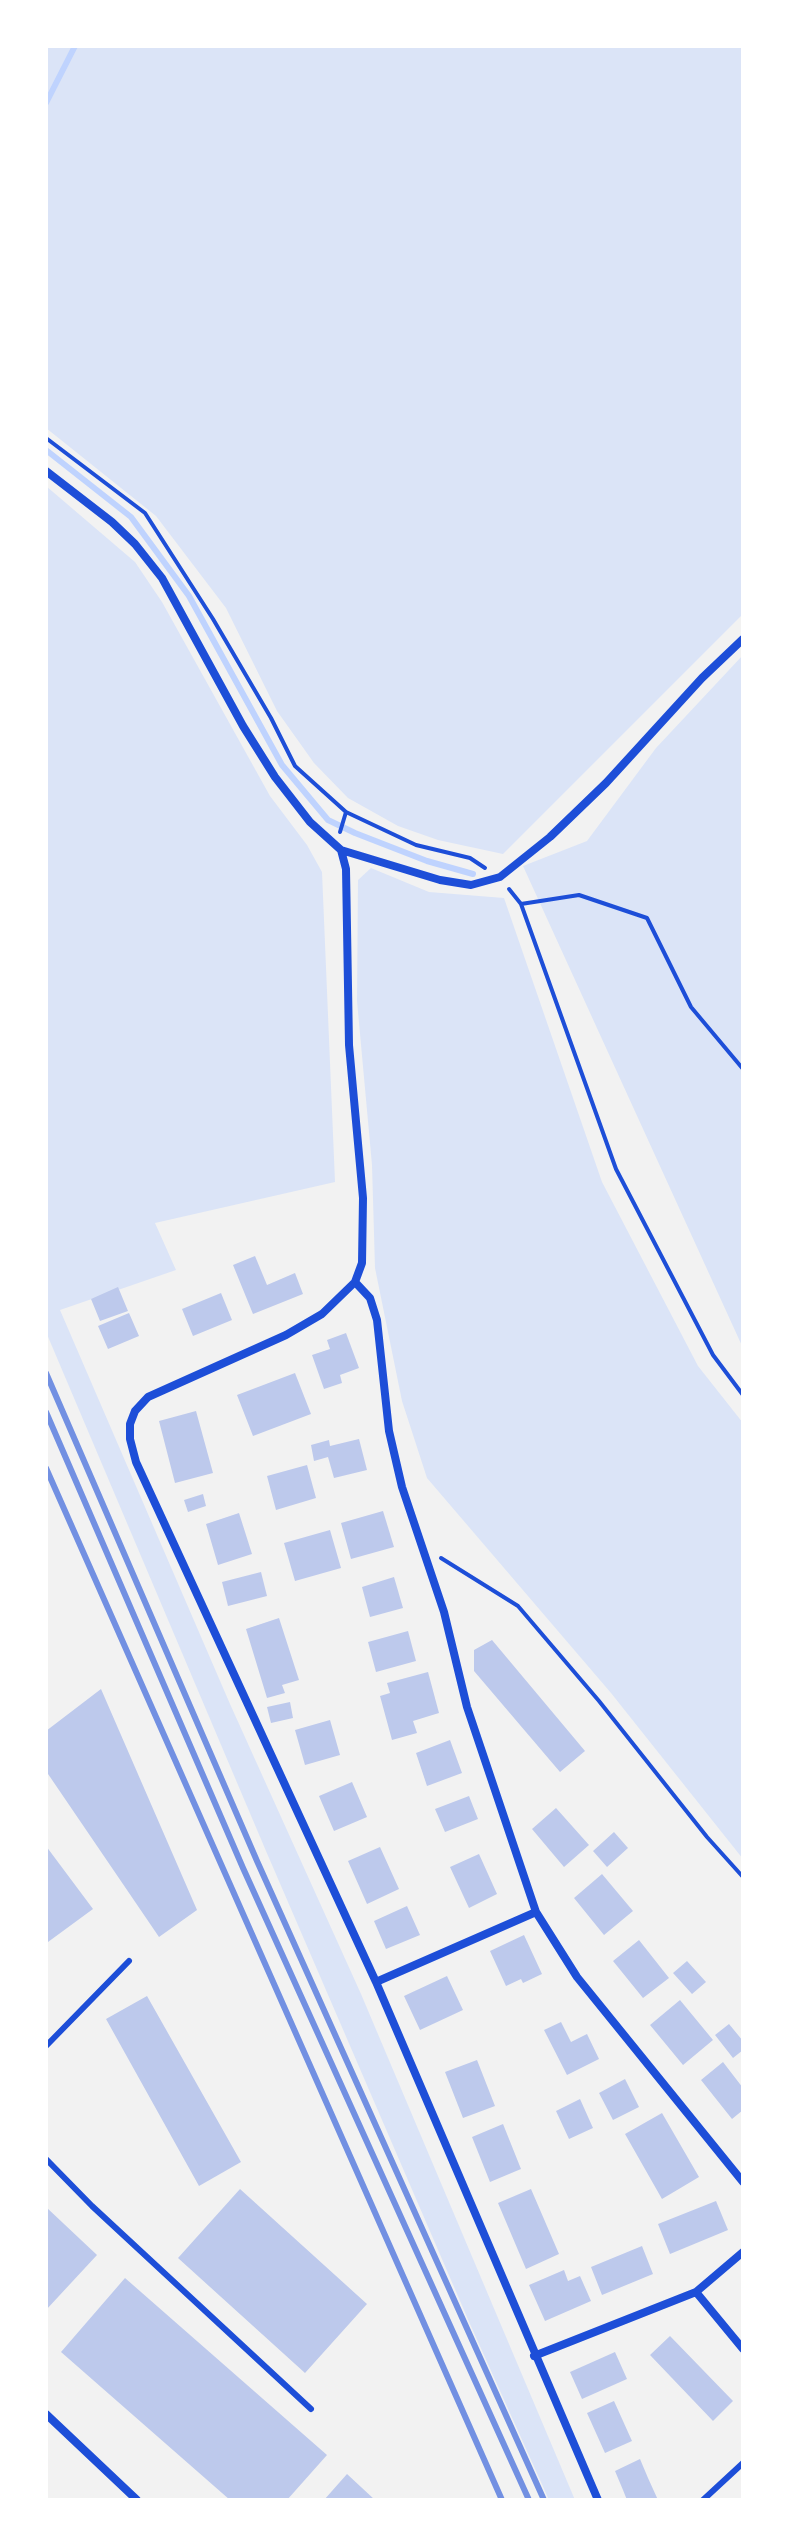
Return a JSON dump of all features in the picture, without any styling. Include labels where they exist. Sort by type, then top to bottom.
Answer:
[{"type":"street","points":[[46,471],[112,522],[135,544],[162,578],[243,726],[275,777],[310,822],[341,850],[440,880],[471,885],[500,877],[550,837],[606,783],[702,678],[743,639]]},
{"type":"street","points":[[341,850],[346,869],[349,1045],[363,1198],[362,1263],[355,1282],[322,1314],[286,1335],[148,1397],[135,1411],[130,1424],[130,1439],[136,1462],[167,1531],[376,1982],[598,2500]]},
{"type":"street","points":[[355,1282],[370,1298],[377,1320],[389,1431],[402,1487],[444,1612],[467,1707],[536,1912],[577,1977],[743,2182]]},
{"type":"street","points":[[376,1982],[536,1912]]},
{"type":"street","points":[[534,2356],[696,2292],[743,2252]]},
{"type":"street","points":[[696,2292],[743,2349]]},
{"type":"street","points":[[46,2414],[137,2500]]},
{"type":"lane","points":[[46,2046],[129,1961]]},
{"type":"lane","points":[[46,2159],[92,2206],[311,2409]]},
{"type":"lane","points":[[703,2500],[743,2463]]},
{"type":"path","points":[[46,438],[145,513],[213,619],[271,718],[295,766],[346,812],[416,845],[470,858],[500,877],[521,904],[616,1169],[713,1355],[743,1395]]},
{"type":"path","points":[[521,904],[579,895],[647,918],[691,1007],[743,1069]]},
{"type":"path","points":[[422,1546],[518,1606],[743,1877]]},
{"type":"shaded area","points":[[46,46],[743,46],[743,614],[503,854],[438,840],[398,826],[348,798],[314,763],[277,711],[226,608],[156,516],[46,428]]},
{"type":"shaded area","points":[[46,486],[135,562],[162,602],[270,796],[307,845],[322,872],[335,1182],[155,1223],[176,1270],[60,1310],[230,1704],[361,1994],[575,2500],[549,2500],[266,1851],[46,1332]]},
{"type":"shaded area","points":[[743,655],[743,1348],[523,866],[587,841],[656,748]]},
{"type":"shaded area","points":[[371,868],[429,892],[504,898],[602,1182],[698,1366],[743,1423],[743,1859],[611,1693],[427,1478],[402,1401],[375,1268],[372,1165],[357,1001],[358,880]]},
{"type":"building","points":[[255,1256],[267,1285],[295,1273],[303,1294],[253,1314],[233,1265]]},
{"type":"building","points":[[118,1287],[128,1311],[100,1321],[91,1299]]},
{"type":"building","points":[[221,1293],[232,1320],[193,1336],[182,1309]]},
{"type":"building","points":[[129,1313],[139,1336],[108,1349],[98,1326]]},
{"type":"building","points":[[346,1333],[359,1368],[340,1375],[342,1383],[324,1389],[312,1355],[330,1349],[327,1340]]},
{"type":"building","points":[[295,1373],[311,1414],[253,1436],[237,1395]]},
{"type":"building","points":[[196,1411],[213,1473],[175,1483],[159,1421]]},
{"type":"building","points":[[359,1439],[367,1470],[334,1478],[328,1457],[314,1461],[311,1445],[329,1440],[330,1446]]},
{"type":"building","points":[[307,1465],[316,1498],[276,1510],[267,1476]]},
{"type":"building","points":[[203,1494],[206,1506],[188,1512],[184,1500]]},
{"type":"building","points":[[383,1511],[394,1547],[351,1559],[341,1523]]},
{"type":"building","points":[[239,1513],[252,1554],[218,1565],[206,1524]]},
{"type":"building","points":[[330,1530],[341,1568],[295,1581],[284,1543]]},
{"type":"building","points":[[261,1572],[267,1596],[228,1606],[222,1582]]},
{"type":"building","points":[[394,1577],[403,1608],[370,1617],[362,1587]]},
{"type":"building","points":[[279,1618],[299,1680],[282,1685],[285,1693],[267,1698],[246,1629]]},
{"type":"building","points":[[408,1631],[416,1661],[376,1672],[368,1642]]},
{"type":"building","points":[[492,1640],[585,1751],[560,1772],[474,1671],[474,1650]]},
{"type":"building","points":[[428,1672],[439,1713],[413,1721],[417,1733],[392,1740],[380,1696],[390,1693],[387,1683]]},
{"type":"building","points":[[101,1689],[197,1910],[159,1937],[46,1771],[46,1731]]},
{"type":"building","points":[[290,1702],[293,1718],[271,1723],[267,1707]]},
{"type":"building","points":[[330,1720],[340,1755],[305,1765],[295,1730]]},
{"type":"building","points":[[450,1740],[462,1773],[427,1786],[416,1753]]},
{"type":"building","points":[[352,1782],[367,1817],[334,1831],[319,1796]]},
{"type":"building","points":[[469,1796],[478,1819],[445,1832],[435,1809]]},
{"type":"building","points":[[556,1808],[589,1845],[564,1867],[532,1829]]},
{"type":"building","points":[[614,1832],[628,1848],[607,1867],[593,1851]]},
{"type":"building","points":[[46,1846],[93,1909],[48,1942],[46,1940]]},
{"type":"building","points":[[380,1847],[399,1889],[367,1904],[348,1861]]},
{"type":"building","points":[[479,1854],[497,1894],[469,1908],[450,1867]]},
{"type":"building","points":[[602,1874],[633,1911],[604,1935],[574,1898]]},
{"type":"building","points":[[407,1906],[420,1935],[386,1949],[374,1921]]},
{"type":"building","points":[[524,1935],[542,1974],[523,1983],[521,1979],[506,1986],[490,1951]]},
{"type":"building","points":[[639,1940],[669,1978],[643,1998],[613,1961]]},
{"type":"building","points":[[687,1961],[706,1982],[692,1994],[673,1973]]},
{"type":"building","points":[[447,1976],[463,2010],[420,2030],[404,1996]]},
{"type":"building","points":[[147,1996],[241,2162],[199,2186],[106,2019]]},
{"type":"building","points":[[680,2000],[713,2040],[683,2065],[650,2025]]},
{"type":"building","points":[[561,2022],[571,2042],[587,2034],[599,2059],[567,2075],[544,2030]]},
{"type":"building","points":[[729,2024],[743,2041],[743,2050],[733,2058],[715,2035]]},
{"type":"building","points":[[477,2060],[495,2106],[463,2118],[445,2072]]},
{"type":"building","points":[[723,2062],[743,2088],[743,2110],[732,2119],[701,2080]]},
{"type":"building","points":[[625,2079],[639,2107],[613,2120],[599,2093]]},
{"type":"building","points":[[580,2099],[593,2128],[569,2139],[556,2111]]},
{"type":"building","points":[[662,2113],[699,2177],[662,2199],[625,2134]]},
{"type":"building","points":[[503,2124],[521,2169],[490,2182],[472,2137]]},
{"type":"building","points":[[240,2189],[367,2304],[305,2373],[178,2258]]},
{"type":"building","points":[[531,2189],[559,2254],[526,2269],[498,2203]]},
{"type":"building","points":[[716,2201],[728,2230],[670,2254],[658,2224]]},
{"type":"building","points":[[46,2207],[97,2255],[46,2310]]},
{"type":"building","points":[[642,2246],[653,2274],[602,2295],[591,2267]]},
{"type":"building","points":[[564,2270],[568,2281],[580,2276],[591,2301],[545,2321],[529,2285]]},
{"type":"building","points":[[125,2278],[327,2455],[287,2500],[230,2500],[61,2352]]},
{"type":"building","points":[[670,2336],[733,2401],[713,2421],[650,2355]]},
{"type":"building","points":[[615,2352],[627,2379],[582,2399],[570,2372]]},
{"type":"building","points":[[614,2401],[632,2441],[605,2453],[587,2413]]},
{"type":"building","points":[[640,2459],[658,2500],[627,2500],[615,2471]]},
{"type":"building","points":[[347,2474],[375,2500],[324,2500]]},
{"type":"waterway","points":[[46,103],[75,46]]},
{"type":"waterway","points":[[46,450],[131,517],[189,596],[282,765],[328,820],[427,861],[473,874]]},
{"type":"railway","points":[[46,1373],[257,1861],[544,2500]]},
{"type":"railway","points":[[46,1412],[243,1868],[529,2500]]},
{"type":"railway","points":[[46,1468],[502,2500]]}]
